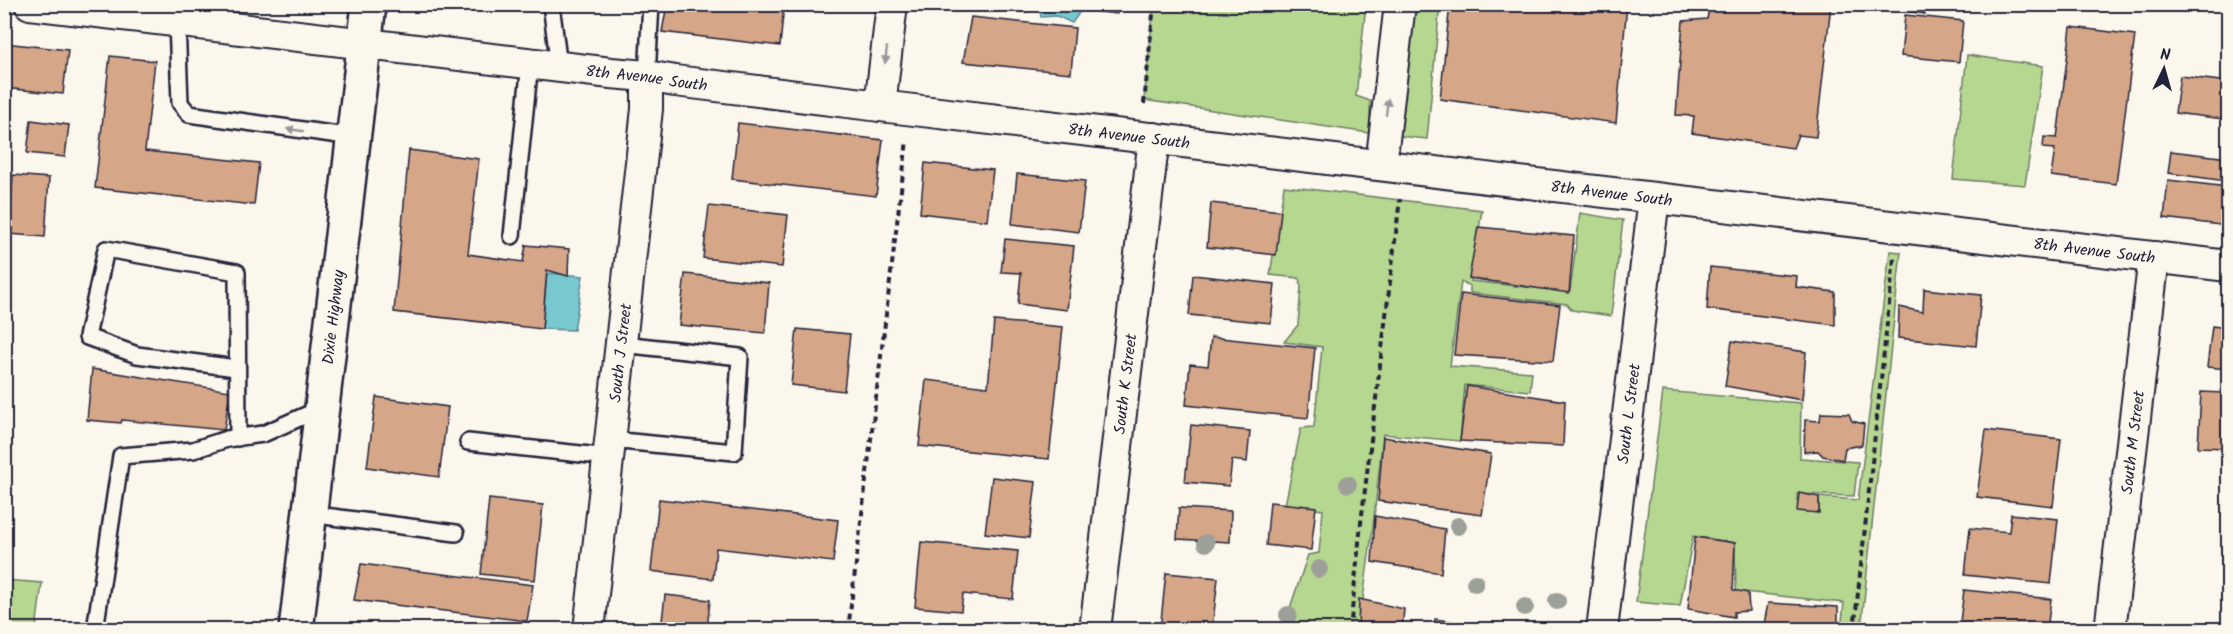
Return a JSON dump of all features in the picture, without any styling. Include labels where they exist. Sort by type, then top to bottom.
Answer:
[{"type":"main road","name":"Dixie Highway","points":[[296,630],[369,4]]},
{"type":"street","name":"8th Avenue South","points":[[30,4],[2229,266]]},
{"type":"street","points":[[880,106],[892,4]]},
{"type":"street","points":[[1381,165],[1400,4]]},
{"type":"street","name":"South J Street","points":[[589,630],[647,109],[647,76]]},
{"type":"street","name":"South K Street","points":[[1095,630],[1154,138]]},
{"type":"street","name":"South L Street","points":[[1602,630],[1654,198]]},
{"type":"street","name":"South M Street","points":[[2110,630],[2154,256]]},
{"type":"lane","points":[[512,236],[544,65],[551,4]]},
{"type":"lane","points":[[647,76],[651,4]]},
{"type":"lane","points":[[177,21],[180,103],[189,114],[353,137]]},
{"type":"lane","points":[[236,368],[137,355],[87,337],[106,249],[237,272],[238,438]]},
{"type":"lane","points":[[468,442],[734,452],[740,357],[622,344]]},
{"type":"lane","points":[[95,630],[121,456],[193,450],[263,434],[322,408]]},
{"type":"lane","points":[[309,514],[456,532]]},
{"type":"path","points":[[1144,104],[1154,4]]},
{"type":"path","points":[[848,630],[907,139]]},
{"type":"path","points":[[1350,630],[1360,523],[1400,196]]},
{"type":"path","points":[[1854,630],[1895,251]]},
{"type":"green space","points":[[1154,5],[1366,5],[1356,96],[1370,101],[1370,128],[1394,5],[1440,5],[1427,139],[1369,133],[1144,100]]},
{"type":"green space","points":[[1967,55],[2043,66],[2025,185],[1953,179]]},
{"type":"green space","points":[[1284,186],[1482,210],[1471,281],[1570,292],[1580,213],[1623,220],[1611,316],[1572,310],[1567,304],[1470,293],[1470,286],[1461,282],[1450,366],[1532,372],[1530,391],[1465,385],[1460,441],[1383,434],[1359,629],[1288,629],[1291,605],[1308,555],[1319,553],[1323,510],[1285,505],[1301,428],[1314,427],[1322,347],[1284,342],[1298,325],[1301,287],[1299,278],[1270,275]]},
{"type":"green space","points":[[1890,251],[1901,252],[1861,629],[1841,629],[1844,603],[1736,591],[1735,543],[1693,536],[1680,606],[1636,602],[1663,391],[1801,403],[1800,458],[1858,462],[1854,496],[1797,494],[1798,511],[1819,513],[1819,497],[1858,500]]},
{"type":"green space","points":[[4,580],[42,583],[36,629],[5,629]]},
{"type":"water","points":[[1039,5],[1080,5],[1081,10],[1072,23],[1057,16],[1041,17]]},
{"type":"water","points":[[547,273],[583,276],[574,330],[542,329]]},
{"type":"building","points":[[667,4],[784,4],[780,46],[662,32]]},
{"type":"building","points":[[971,4],[1027,4],[1026,12],[971,8]]},
{"type":"building","points":[[1083,4],[1118,4],[1117,14],[1083,10]]},
{"type":"building","points":[[1450,4],[1627,4],[1616,123],[1440,99]]},
{"type":"building","points":[[1710,4],[1831,4],[1816,137],[1798,135],[1793,148],[1692,133],[1694,116],[1676,115],[1683,21],[1707,19]]},
{"type":"building","points":[[1867,4],[1926,4],[1925,14]]},
{"type":"building","points":[[1905,15],[1963,21],[1959,62],[1901,56]]},
{"type":"building","points":[[971,17],[1075,28],[1071,73],[963,62]]},
{"type":"building","points":[[2071,27],[2135,35],[2116,184],[2051,176],[2055,149],[2043,148],[2044,137],[2057,138]]},
{"type":"building","points":[[4,43],[68,50],[63,94],[4,88]]},
{"type":"building","points":[[110,56],[155,61],[145,151],[259,163],[254,205],[95,188]]},
{"type":"building","points":[[2180,76],[2228,82],[2223,119],[2175,113]]},
{"type":"building","points":[[31,120],[69,125],[65,157],[27,153]]},
{"type":"building","points":[[738,123],[883,140],[876,196],[732,179]]},
{"type":"building","points":[[409,150],[479,159],[468,254],[523,262],[526,245],[569,249],[568,276],[547,270],[542,329],[394,312]]},
{"type":"building","points":[[2171,151],[2228,158],[2226,181],[2168,173]]},
{"type":"building","points":[[925,163],[993,170],[987,221],[920,213]]},
{"type":"building","points":[[1017,174],[1085,181],[1079,232],[1012,224]]},
{"type":"building","points":[[13,175],[49,178],[45,237],[9,234]]},
{"type":"building","points":[[2168,180],[2228,187],[2228,226],[2164,218]]},
{"type":"building","points":[[1211,203],[1281,211],[1276,255],[1207,247]]},
{"type":"building","points":[[709,206],[788,215],[782,267],[703,258]]},
{"type":"building","points":[[1478,227],[1574,236],[1569,293],[1469,278]]},
{"type":"building","points":[[1005,239],[1074,246],[1067,310],[1018,304],[1021,273],[1001,272]]},
{"type":"building","points":[[1710,267],[1797,276],[1796,287],[1835,292],[1835,325],[1707,309]]},
{"type":"building","points":[[685,274],[769,283],[765,333],[679,325]]},
{"type":"building","points":[[1193,275],[1275,284],[1271,323],[1189,315]]},
{"type":"building","points":[[1924,289],[1981,295],[1976,346],[1898,338],[1899,307],[1923,312]]},
{"type":"building","points":[[1461,294],[1560,305],[1553,361],[1454,355]]},
{"type":"building","points":[[994,321],[1063,327],[1049,459],[919,446],[926,380],[988,387]]},
{"type":"building","points":[[2212,326],[2228,328],[2228,369],[2207,367]]},
{"type":"building","points":[[797,329],[850,334],[844,391],[791,385]]},
{"type":"building","points":[[1211,337],[1315,348],[1308,418],[1186,405],[1190,364],[1208,366]]},
{"type":"building","points":[[1732,341],[1806,352],[1802,400],[1725,386]]},
{"type":"building","points":[[92,369],[230,391],[224,430],[122,420],[121,423],[87,420]]},
{"type":"building","points":[[2225,380],[2228,381],[2228,448],[2198,447],[2201,392],[2224,393]]},
{"type":"building","points":[[1467,386],[1565,401],[1563,446],[1460,441]]},
{"type":"building","points":[[376,397],[448,407],[439,477],[367,467]]},
{"type":"building","points":[[1821,413],[1849,414],[1852,421],[1864,424],[1862,445],[1845,448],[1843,460],[1823,456],[1818,451],[1804,452],[1805,420],[1820,421]]},
{"type":"building","points":[[1191,425],[1250,431],[1247,462],[1232,460],[1229,486],[1185,482]]},
{"type":"building","points":[[1986,430],[2061,439],[2053,506],[1977,497]]},
{"type":"building","points":[[1383,437],[1491,454],[1482,515],[1378,501]]},
{"type":"building","points":[[992,477],[1036,482],[1029,538],[985,533]]},
{"type":"building","points":[[1799,493],[1819,497],[1819,513],[1797,511]]},
{"type":"building","points":[[489,499],[543,505],[535,580],[481,574]]},
{"type":"building","points":[[659,499],[838,520],[833,562],[716,548],[713,579],[651,571]]},
{"type":"building","points":[[1270,502],[1316,507],[1311,550],[1266,545]]},
{"type":"building","points":[[1179,508],[1231,511],[1230,542],[1177,539]]},
{"type":"building","points":[[2011,514],[2058,519],[2051,584],[1965,575],[1970,528],[2009,532]]},
{"type":"building","points":[[1375,516],[1445,529],[1441,573],[1372,562]]},
{"type":"building","points":[[1695,537],[1735,543],[1733,590],[1748,593],[1749,611],[1734,612],[1734,617],[1688,609]]},
{"type":"building","points":[[921,542],[1018,551],[1013,599],[963,594],[961,611],[915,607]]},
{"type":"building","points":[[361,564],[533,585],[527,621],[354,600]]},
{"type":"building","points":[[1166,573],[1218,578],[1212,630],[1160,630]]},
{"type":"building","points":[[1964,590],[2051,599],[2047,630],[1959,630]]},
{"type":"building","points":[[665,595],[710,600],[707,630],[661,630]]},
{"type":"building","points":[[1359,599],[1404,609],[1402,630],[1358,630]]},
{"type":"building","points":[[1768,603],[1838,607],[1838,630],[1763,630]]},
{"type":"building","points":[[1435,619],[1513,630],[1433,630]]},
{"type":"building","points":[[881,627],[909,630],[881,630]]}]
